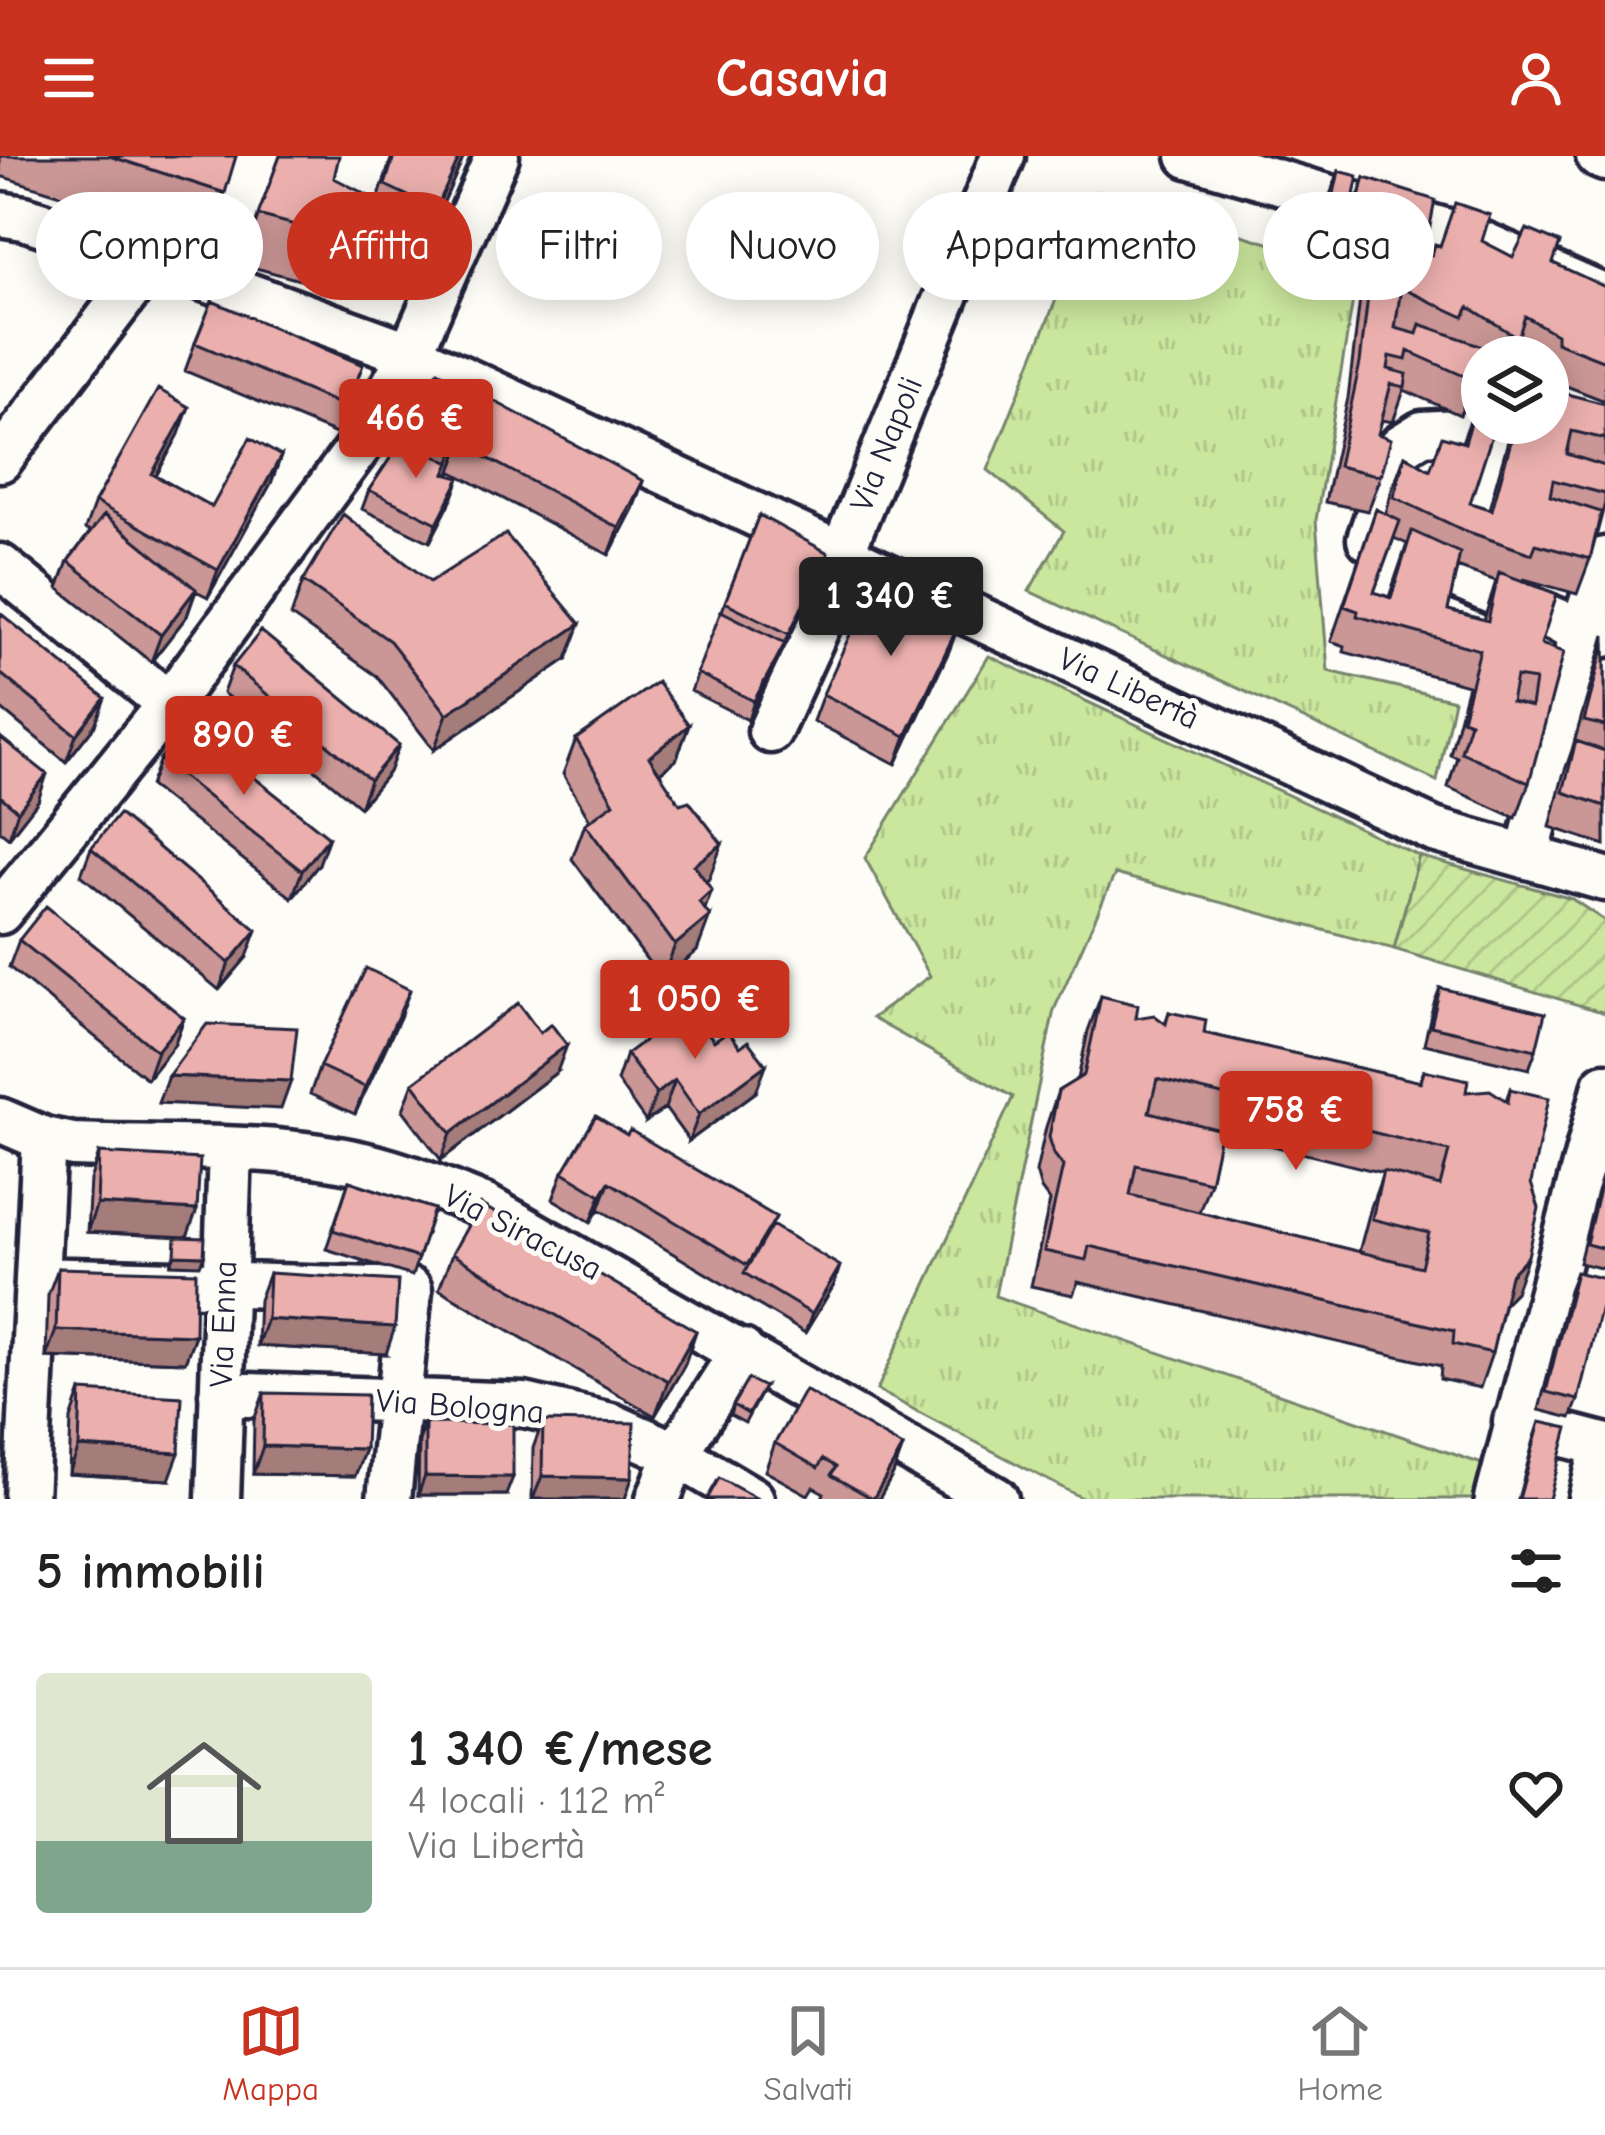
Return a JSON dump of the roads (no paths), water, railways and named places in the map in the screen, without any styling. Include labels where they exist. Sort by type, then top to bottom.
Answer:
[{"type":"street","points":[[0,912],[169,704],[360,445],[410,354],[496,156]]},
{"type":"street","name":"Via Napoli","points":[[770,731],[839,581],[842,553],[1003,156]]},
{"type":"street","points":[[1189,156],[1468,237],[1605,297]]},
{"type":"street","name":"Via Libertà","points":[[0,214],[36,222]]},
{"type":"street","points":[[0,460],[122,300]]},
{"type":"street","name":"Via Libertà","points":[[262,300],[410,354],[1434,830],[1605,879]]},
{"type":"street","points":[[1372,623],[1401,446],[1422,433],[1461,431]]},
{"type":"street","points":[[1471,533],[1495,444]]},
{"type":"street","points":[[1383,547],[1593,633]]},
{"type":"street","points":[[1527,857],[1570,766],[1605,559]]},
{"type":"street","points":[[0,566],[169,704]]},
{"type":"street","points":[[1497,1499],[1515,1422],[1573,1277],[1605,1085]]},
{"type":"street","name":"Via Siracusa","points":[[0,1120],[44,1139],[73,1145],[299,1153],[362,1163],[421,1180],[486,1208],[742,1351],[988,1497]]},
{"type":"street","points":[[18,1482],[37,1279],[44,1139]]},
{"type":"street","name":"Via Enna","points":[[218,1499],[230,1150]]},
{"type":"street","points":[[37,1279],[410,1290],[389,1499]]},
{"type":"street","points":[[658,1499],[676,1454],[742,1351]]},
{"type":"street","name":"Via Bologna","points":[[221,1394],[524,1405],[611,1425],[676,1454],[752,1499]]},
{"type":"street","points":[[1515,1422],[1604,1452],[1590,1499]]}]
